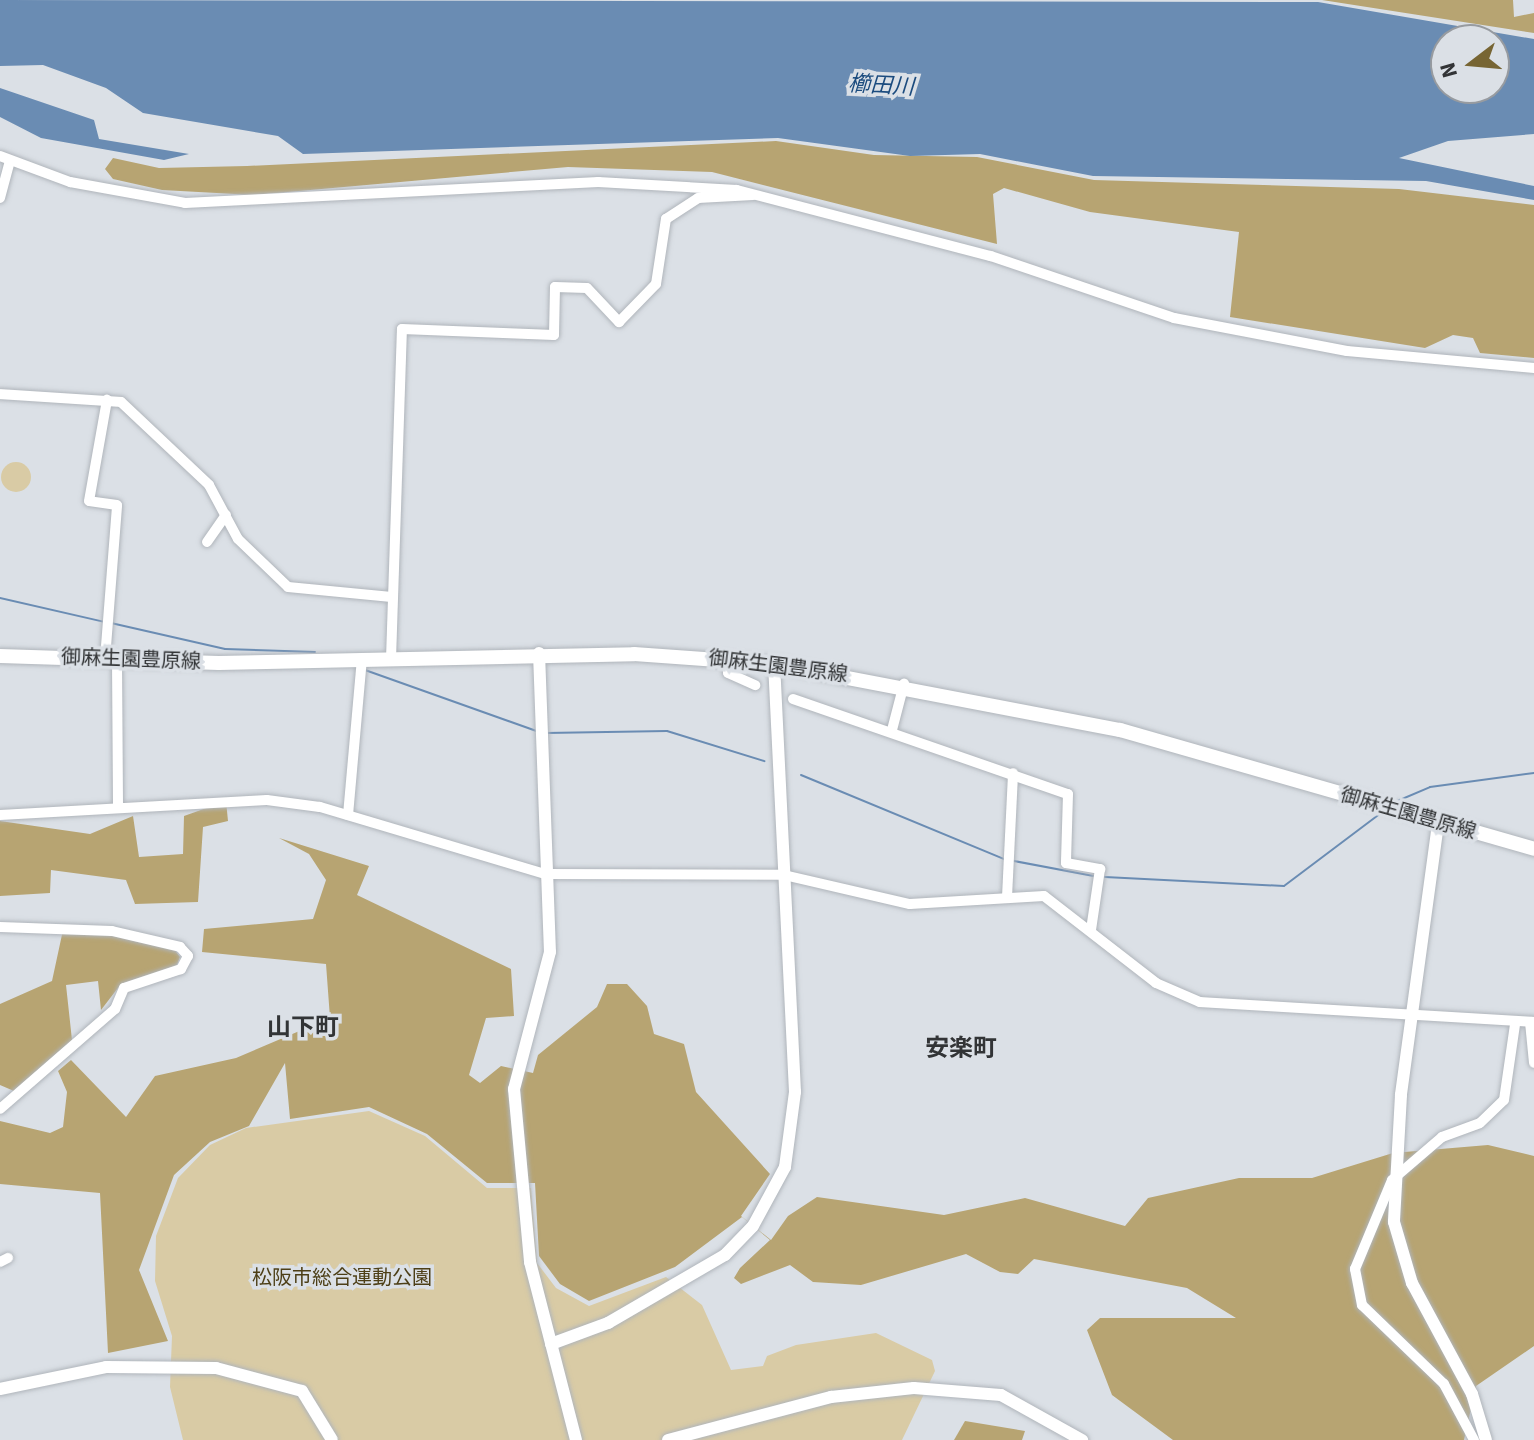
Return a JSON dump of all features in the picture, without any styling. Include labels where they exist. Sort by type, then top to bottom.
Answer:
[{"type":"main road","name":"御麻生園豊原線","points":[[0,656],[111,660],[391,659],[539,653],[774,664],[904,684],[1120,730],[1438,824],[1534,849]]},
{"type":"street","points":[[0,198],[5,159],[95,189],[185,203],[598,182],[757,193],[1004,260],[1174,318],[1347,351],[1534,368]]},
{"type":"street","points":[[391,659],[402,329],[554,335],[555,287],[587,288],[619,322],[656,284],[666,219],[698,198],[757,193]]},
{"type":"street","points":[[0,394],[107,400],[126,404],[161,433],[214,492],[238,539],[295,592],[392,597]]},
{"type":"street","points":[[107,400],[89,501],[117,505],[107,622],[118,807]]},
{"type":"street","points":[[207,542],[226,515]]},
{"type":"street","points":[[539,653],[550,952],[514,1082],[530,1262],[576,1440]]},
{"type":"street","points":[[348,815],[362,659]]},
{"type":"street","points":[[731,661],[728,673],[755,685]]},
{"type":"street","points":[[551,1344],[608,1323],[710,1266],[769,1203],[795,1116],[774,664]]},
{"type":"street","points":[[892,730],[904,684]]},
{"type":"street","points":[[793,699],[892,730],[1068,794],[1066,863],[1099,876],[1091,930]]},
{"type":"street","points":[[1007,897],[1013,773]]},
{"type":"street","points":[[0,815],[267,800],[348,815],[545,874],[784,875],[894,904],[1007,897],[1050,898],[1156,983],[1200,1002],[1515,1025],[1532,1022],[1534,1063]]},
{"type":"street","points":[[1438,824],[1410,1018],[1392,1180],[1394,1222],[1412,1283],[1472,1394],[1480,1439]]},
{"type":"street","points":[[0,927],[112,931],[180,947],[188,956],[181,969],[124,988],[115,1009],[0,1109]]},
{"type":"street","points":[[1480,1439],[1444,1384],[1362,1305],[1355,1286],[1380,1194],[1442,1137],[1495,1113],[1504,1100],[1515,1025]]},
{"type":"street","points":[[0,1389],[106,1367],[216,1368],[302,1391],[320,1408],[332,1440]]},
{"type":"street","points":[[668,1440],[831,1397],[914,1388],[1001,1395],[1082,1440]]},
{"type":"green space","points":[[16,462],[27,466],[31,477],[27,488],[16,492],[5,488],[1,477],[5,466]]},
{"type":"green space","name":"松阪市総合運動公園","points":[[369,1111],[425,1136],[487,1188],[531,1188],[537,1263],[556,1288],[589,1306],[666,1277],[702,1305],[731,1370],[763,1366],[767,1356],[796,1345],[876,1333],[932,1360],[935,1371],[902,1440],[183,1440],[170,1387],[172,1336],[155,1281],[156,1236],[178,1178],[210,1145],[246,1128]]},
{"type":"shaded area","points":[[1322,0],[1513,0],[1514,17],[1534,13],[1534,33],[1510,29],[1510,24],[1476,24]]},
{"type":"shaded area","points":[[776,141],[874,155],[977,157],[1094,180],[1399,189],[1534,205],[1534,358],[1480,353],[1473,338],[1453,335],[1425,348],[1230,317],[1239,232],[1090,212],[1004,188],[993,194],[997,244],[712,172],[568,167],[253,195],[162,190],[113,179],[105,169],[113,158],[159,168],[247,166]]},
{"type":"shaded area","points":[[226,801],[228,821],[203,827],[198,902],[135,904],[126,880],[51,870],[50,893],[0,896],[0,821],[90,834],[133,816],[139,857],[183,854],[184,816]]},
{"type":"shaded area","points":[[279,838],[369,866],[357,895],[511,969],[514,1016],[486,1018],[469,1075],[480,1083],[501,1066],[533,1073],[538,1055],[597,1007],[607,984],[627,984],[647,1006],[654,1034],[684,1044],[696,1092],[770,1174],[741,1216],[771,1240],[788,1216],[817,1197],[944,1215],[1025,1198],[1125,1226],[1148,1198],[1239,1178],[1312,1178],[1393,1153],[1488,1145],[1534,1156],[1534,1346],[1476,1386],[1464,1440],[1173,1440],[1112,1395],[1087,1330],[1100,1318],[1236,1318],[1187,1288],[1034,1259],[1018,1274],[1000,1272],[966,1254],[861,1285],[813,1282],[790,1265],[741,1284],[734,1278],[740,1268],[770,1240],[742,1217],[675,1267],[589,1301],[560,1284],[539,1256],[535,1183],[487,1183],[427,1134],[369,1107],[290,1119],[285,1063],[249,1126],[210,1142],[174,1175],[139,1270],[168,1341],[108,1353],[100,1193],[0,1184],[0,1121],[50,1133],[63,1127],[67,1092],[58,1071],[71,1060],[126,1117],[155,1076],[236,1058],[330,1018],[326,964],[202,952],[204,929],[313,919],[326,880],[309,854]]},
{"type":"shaded area","points":[[63,930],[111,934],[174,949],[180,957],[176,967],[121,984],[101,1010],[98,981],[66,985],[72,1040],[14,1091],[0,1085],[0,1004],[52,981]]},
{"type":"shaded area","points":[[965,1421],[1025,1431],[1022,1440],[954,1440]]},
{"type":"water","name":"櫛田川","points":[[0,0],[1318,2],[1446,24],[1430,24],[1430,104],[1510,104],[1510,35],[1534,39],[1534,134],[1448,141],[1399,158],[1534,186],[1534,200],[1426,181],[1093,176],[980,154],[910,156],[778,138],[303,154],[278,136],[143,113],[106,88],[43,65],[0,66]]},
{"type":"water","points":[[0,88],[94,120],[99,139],[189,154],[164,160],[41,138],[0,117]]},
{"type":"waterway","points":[[0,598],[105,622]]},
{"type":"waterway","points":[[111,623],[225,649],[315,652]]},
{"type":"waterway","points":[[365,670],[536,731]]},
{"type":"waterway","points":[[546,733],[667,731],[764,761]]},
{"type":"waterway","points":[[1395,802],[1430,787],[1534,773]]},
{"type":"waterway","points":[[801,775],[1004,859]]},
{"type":"waterway","points":[[1105,877],[1284,886],[1381,813]]},
{"type":"waterway","points":[[1014,861],[1094,876]]},
{"type":"district","name":"山下町","points":[[303,1028]]},
{"type":"district","name":"安楽町","points":[[961,1049]]}]
